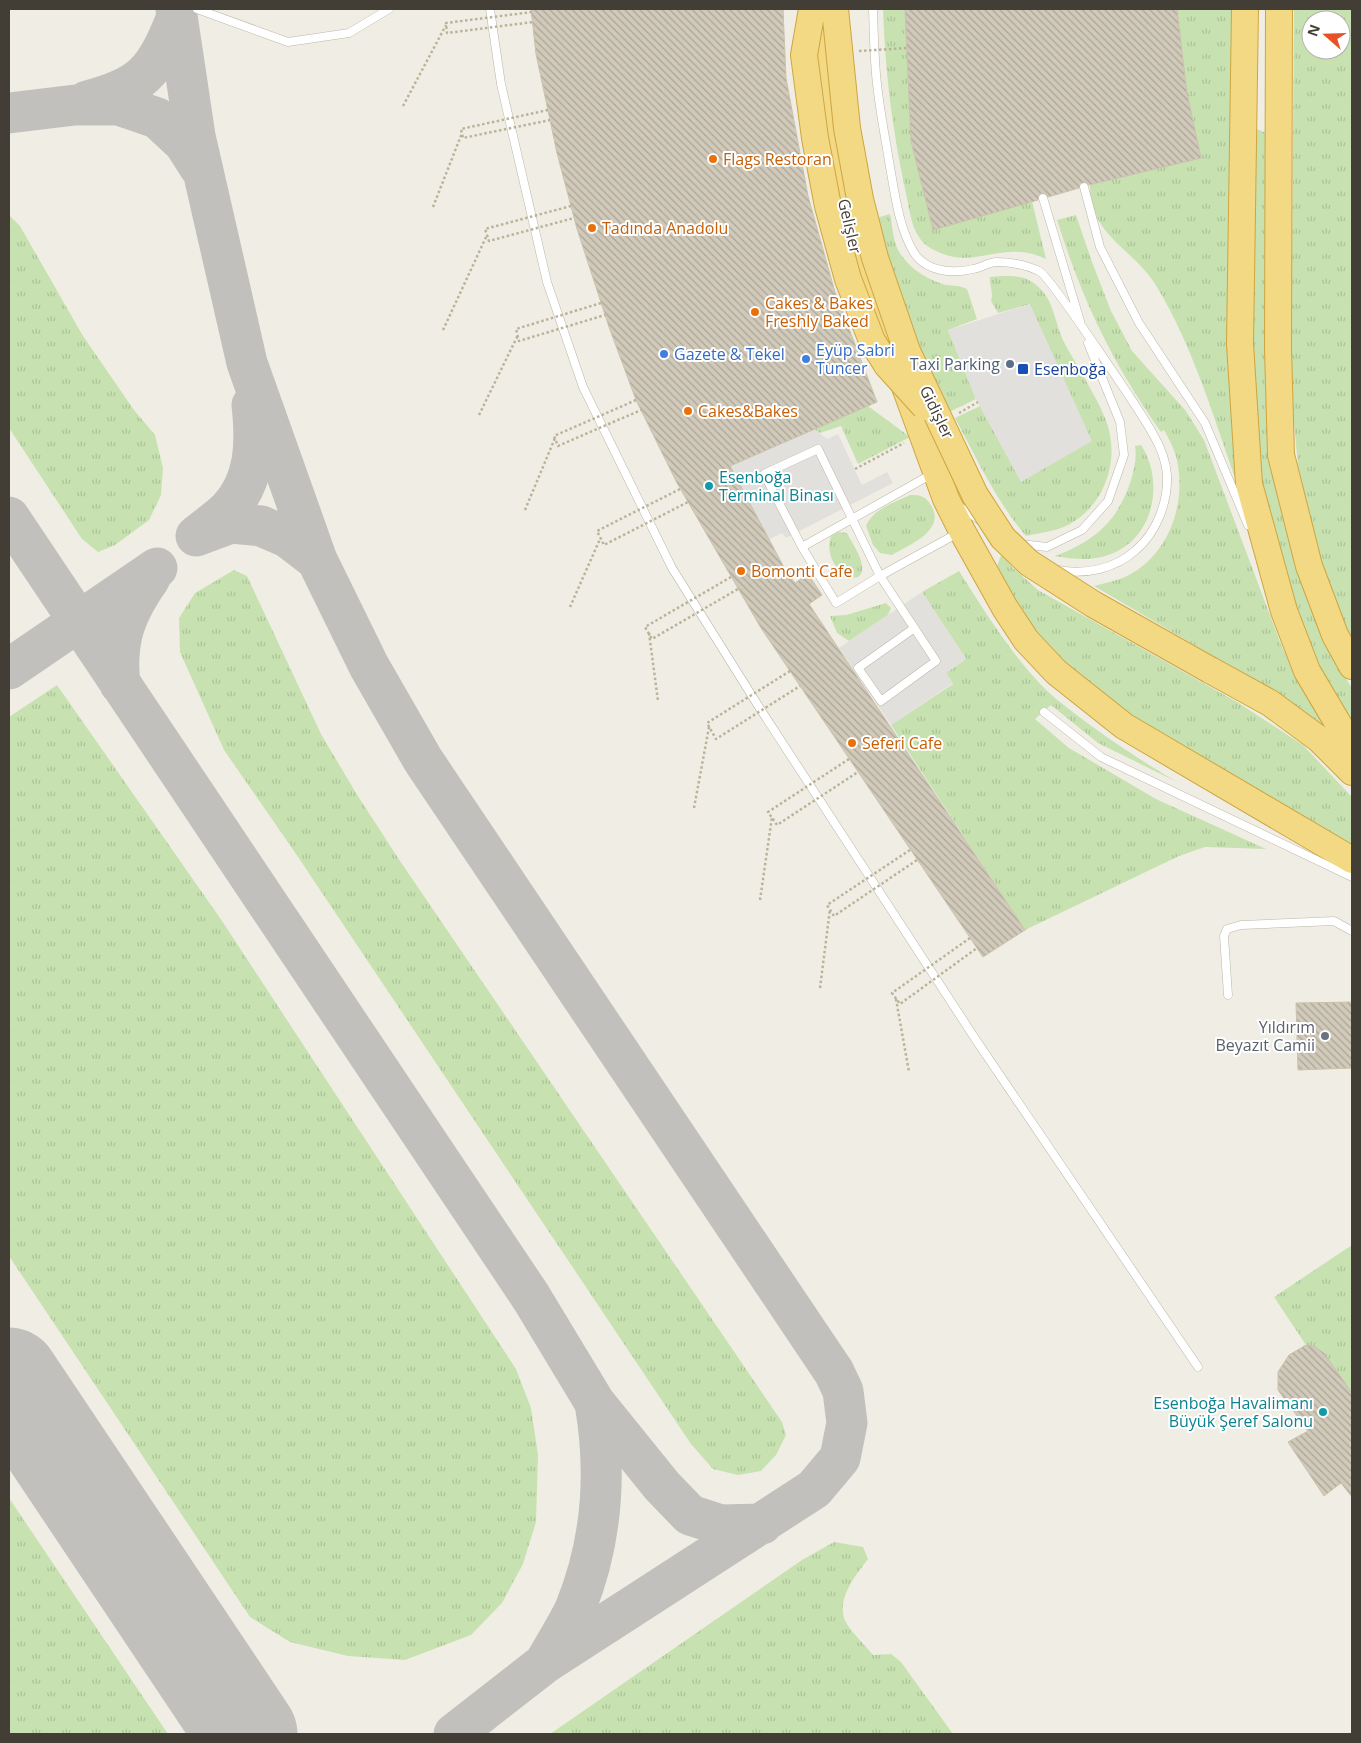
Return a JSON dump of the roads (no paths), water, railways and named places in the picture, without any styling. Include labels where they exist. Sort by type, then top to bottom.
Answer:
[{"type":"highway","points":[[812,9],[804,55],[814,138],[828,206],[848,279],[872,342],[887,365],[928,410],[955,451]]},
{"type":"highway","name":"Gelişler","points":[[820,9],[835,155],[856,253],[946,499],[962,531],[1026,640],[1056,672],[1124,726],[1352,860]]},
{"type":"highway","name":"Gidişler","points":[[835,9],[847,128],[860,199],[875,258],[907,352],[975,495],[1003,538],[1029,563],[1094,604],[1270,703],[1319,740],[1352,772]]},
{"type":"highway","points":[[1245,9],[1240,344],[1249,484],[1284,611],[1307,671],[1352,747]]},
{"type":"highway","points":[[1278,9],[1278,349],[1281,455],[1308,566],[1335,635],[1352,666]]},
{"type":"lane","points":[[197,9],[288,42],[349,33],[389,9]]},
{"type":"lane","points":[[490,9],[501,84],[547,282],[583,387],[672,568],[759,707],[976,1040],[1198,1367]]},
{"type":"lane","points":[[873,9],[878,91],[895,194],[903,226],[914,253],[927,266],[953,273],[974,269],[994,262],[1023,265],[1042,272],[1152,433],[1162,453],[1166,474],[1165,496],[1160,516],[1150,534],[1138,549],[1123,560],[1086,572],[1060,571],[1029,563]]},
{"type":"lane","points":[[1272,9],[1278,128]]},
{"type":"lane","points":[[1084,187],[1100,247],[1139,323],[1205,423],[1250,530]]},
{"type":"lane","points":[[946,499],[1015,543],[1047,548],[1082,530],[1108,501],[1124,454],[1120,422],[1082,328],[1042,198]]},
{"type":"lane","points":[[913,629],[858,668],[881,701],[936,661],[913,629],[880,576],[850,518],[818,449],[764,474],[802,546],[836,603],[880,576],[962,531]]},
{"type":"lane","points":[[802,546],[936,472]]},
{"type":"lane","points":[[1258,548],[1284,611]]},
{"type":"lane","points":[[1044,712],[1101,757],[1352,877]]},
{"type":"lane","points":[[1228,995],[1224,936],[1227,930],[1241,925],[1334,921],[1352,932]]},
{"type":"place","name":"Flags Restoran","points":[[713,159]]},
{"type":"place","name":"Tadında Anadolu","points":[[592,228]]},
{"type":"place","name":"Cakes & Bakes Freshly Baked","points":[[755,312]]},
{"type":"place","name":"Gazete & Tekel","points":[[664,354]]},
{"type":"place","name":"Eyüp Sabri Tuncer","points":[[806,359]]},
{"type":"place","name":"Taxi Parking","points":[[1010,364]]},
{"type":"place","name":"Esenboğa","points":[[1023,369]]},
{"type":"place","name":"Cakes&Bakes","points":[[688,411]]},
{"type":"place","name":"Esenboğa Terminal Binası","points":[[709,486]]},
{"type":"place","name":"Bomonti Cafe","points":[[741,571]]},
{"type":"place","name":"Seferi Cafe","points":[[852,743]]},
{"type":"place","name":"Yıldırım Beyazıt Camii","points":[[1325,1036]]},
{"type":"place","name":"Esenboğa Havalimanı Büyük Şeref Salonu","points":[[1323,1412]]}]
